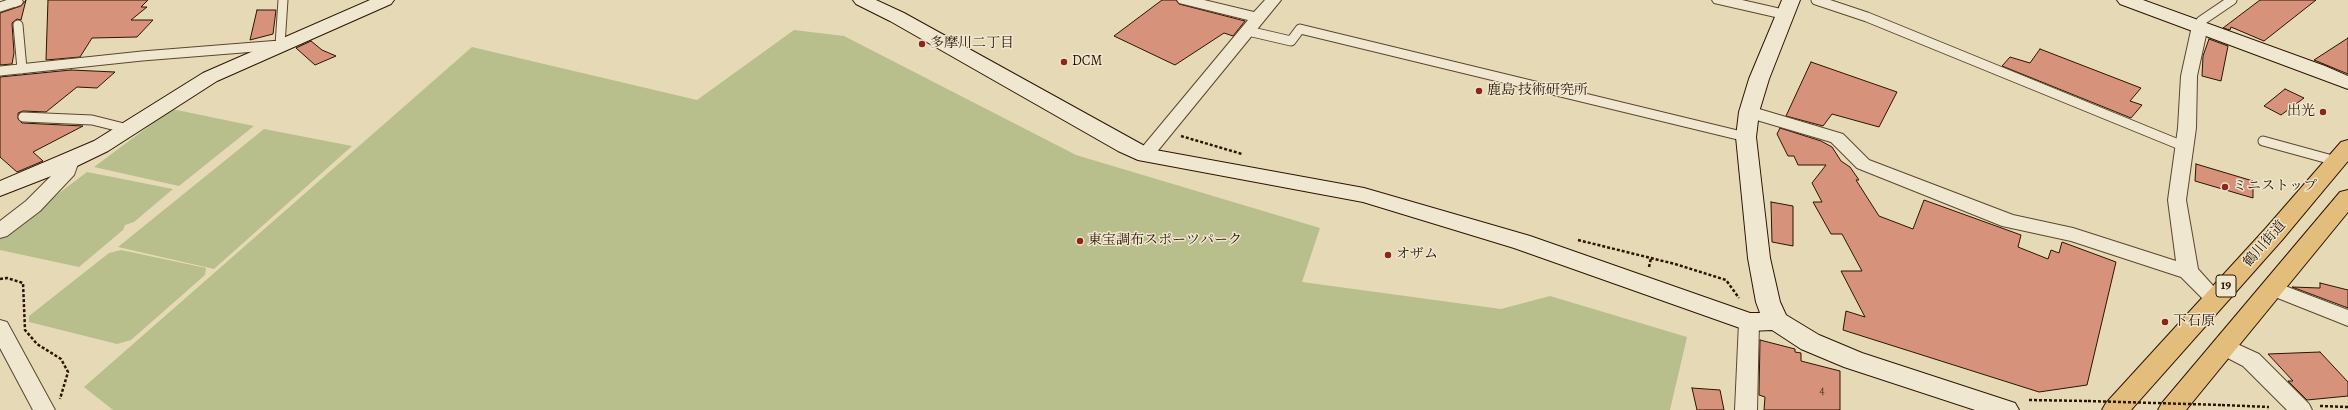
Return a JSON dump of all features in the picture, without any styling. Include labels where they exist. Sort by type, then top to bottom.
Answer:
[{"type":"main road","name":"鶴川街道","points":[[2115,410],[2344,158]]},
{"type":"main road","points":[[2171,410],[2272,288],[2344,208]]},
{"type":"street","points":[[0,189],[70,161],[101,146],[198,83],[280,45],[385,0]]},
{"type":"street","points":[[862,0],[897,17],[1125,146],[1145,155],[1364,195],[1522,242],[1749,322],[1776,321],[1810,342],[1853,360],[2006,410]]},
{"type":"street","points":[[1185,0],[1253,25]]},
{"type":"street","points":[[1145,155],[1273,0]]},
{"type":"street","points":[[1720,0],[1788,7],[1749,112],[1746,137],[1759,258],[1768,302],[1776,321]]},
{"type":"street","points":[[2126,0],[2200,26],[2348,83]]},
{"type":"street","points":[[2188,272],[2177,200],[2183,146],[2187,128],[2189,76],[2200,26]]},
{"type":"street","points":[[1749,112],[1837,138],[1863,164],[2009,221],[2073,235],[2188,272],[2215,299]]},
{"type":"street","points":[[0,231],[38,201],[67,171],[70,161]]},
{"type":"street","points":[[2272,288],[2348,318]]},
{"type":"street","points":[[1746,410],[1746,362],[1749,322]]},
{"type":"street","points":[[0,328],[52,406]]},
{"type":"street","points":[[2224,346],[2251,360],[2301,410]]},
{"type":"lane","points":[[0,71],[142,56],[280,45],[283,0]]},
{"type":"lane","points":[[1816,0],[1867,17],[2183,146]]},
{"type":"lane","points":[[2200,26],[2201,21],[2232,0]]},
{"type":"lane","points":[[0,7],[14,1]]},
{"type":"lane","points":[[18,25],[22,68]]},
{"type":"lane","points":[[1253,25],[1290,41],[1300,30],[1746,137]]},
{"type":"lane","points":[[23,118],[92,120],[128,129]]},
{"type":"lane","points":[[2263,141],[2344,158]]},
{"type":"path","points":[[1575,240],[1651,258],[1726,280],[1739,298]]},
{"type":"path","points":[[1648,270],[1651,258]]},
{"type":"path","points":[[0,279],[7,278],[23,283],[25,330],[37,344],[61,359],[68,372],[52,406]]},
{"type":"path","points":[[2029,400],[2268,407]]},
{"type":"green space","points":[[794,30],[844,36],[1076,155],[1320,228],[1302,282],[1501,309],[1550,296],[1687,337],[1670,410],[113,410],[84,387],[472,47],[697,100]]},
{"type":"green space","points":[[172,109],[254,126],[179,186],[94,167]]},
{"type":"green space","points":[[264,129],[352,146],[214,269],[118,247]]},
{"type":"green space","points":[[87,172],[173,189],[134,222],[125,225],[123,230],[79,267],[0,250],[0,238],[32,213],[44,208],[46,203]]},
{"type":"green space","points":[[121,250],[206,268],[205,275],[131,340],[117,344],[29,322],[29,316],[109,253]]},
{"type":"building","points":[[26,0],[21,20],[17,19],[12,23],[14,53],[12,64],[0,65],[0,13],[21,6]]},
{"type":"building","points":[[48,0],[148,0],[141,7],[147,7],[131,20],[153,20],[137,37],[92,38],[80,57],[46,60]]},
{"type":"building","points":[[1162,0],[1176,0],[1179,4],[1245,21],[1233,36],[1224,33],[1175,65],[1114,36]]},
{"type":"building","points":[[2260,0],[2316,0],[2264,41],[2231,27],[2230,30],[2223,28]]},
{"type":"building","points":[[257,10],[276,10],[273,34],[250,40]]},
{"type":"building","points":[[2348,38],[2348,74],[2314,60]]},
{"type":"building","points":[[2209,39],[2228,46],[2221,81],[2202,76],[2203,56]]},
{"type":"building","points":[[311,41],[322,50],[336,56],[315,65],[296,48]]},
{"type":"building","points":[[2040,49],[2141,88],[2130,101],[2142,105],[2131,118],[2002,66],[2010,57],[2030,63]]},
{"type":"building","points":[[1811,62],[1897,92],[1879,127],[1832,114],[1823,126],[1786,116]]},
{"type":"building","points":[[71,70],[115,72],[97,88],[77,87],[46,112],[23,111],[18,113],[18,119],[22,123],[83,126],[33,152],[43,161],[17,172],[0,157],[0,77]]},
{"type":"building","points":[[2285,89],[2304,98],[2281,115],[2264,106]]},
{"type":"building","points":[[1780,128],[1821,141],[1832,147],[1841,161],[1850,167],[1859,180],[1856,180],[1879,216],[1913,229],[1924,200],[2021,235],[2018,247],[2048,259],[2051,250],[2059,253],[2062,242],[2116,262],[2087,385],[2039,392],[1843,330],[1846,311],[1865,317],[1841,271],[1862,271],[1842,234],[1831,234],[1813,202],[1822,202],[1812,183],[1826,165],[1798,165],[1794,156],[1788,156],[1777,134]]},
{"type":"building","points":[[2196,164],[2253,181],[2253,198],[2195,181]]},
{"type":"building","points":[[1771,202],[1793,206],[1793,246],[1772,242]]},
{"type":"building","points":[[2320,283],[2348,290],[2348,308],[2292,287],[2320,288]]},
{"type":"building","points":[[1760,340],[1795,349],[1795,352],[1801,353],[1801,361],[1840,371],[1840,410],[1764,410],[1765,397],[1759,395]]},
{"type":"building","points":[[2320,352],[2348,382],[2348,396],[2307,400],[2288,381],[2293,381],[2268,354]]},
{"type":"building","points":[[1692,388],[1720,390],[1724,410],[1697,410]]},
{"type":"place","name":"多摩川二丁目","points":[[922,44]]},
{"type":"place","name":"DCM","points":[[1064,62]]},
{"type":"place","name":"鹿島 技術研究所","points":[[1479,91]]},
{"type":"place","name":"出光","points":[[2323,112]]},
{"type":"place","name":"ミニストップ","points":[[2225,187]]},
{"type":"place","name":"東宝調布スポーツパーク","points":[[1080,241]]},
{"type":"place","name":"オザム","points":[[1388,255]]},
{"type":"place","name":"下石原","points":[[2165,322]]}]
